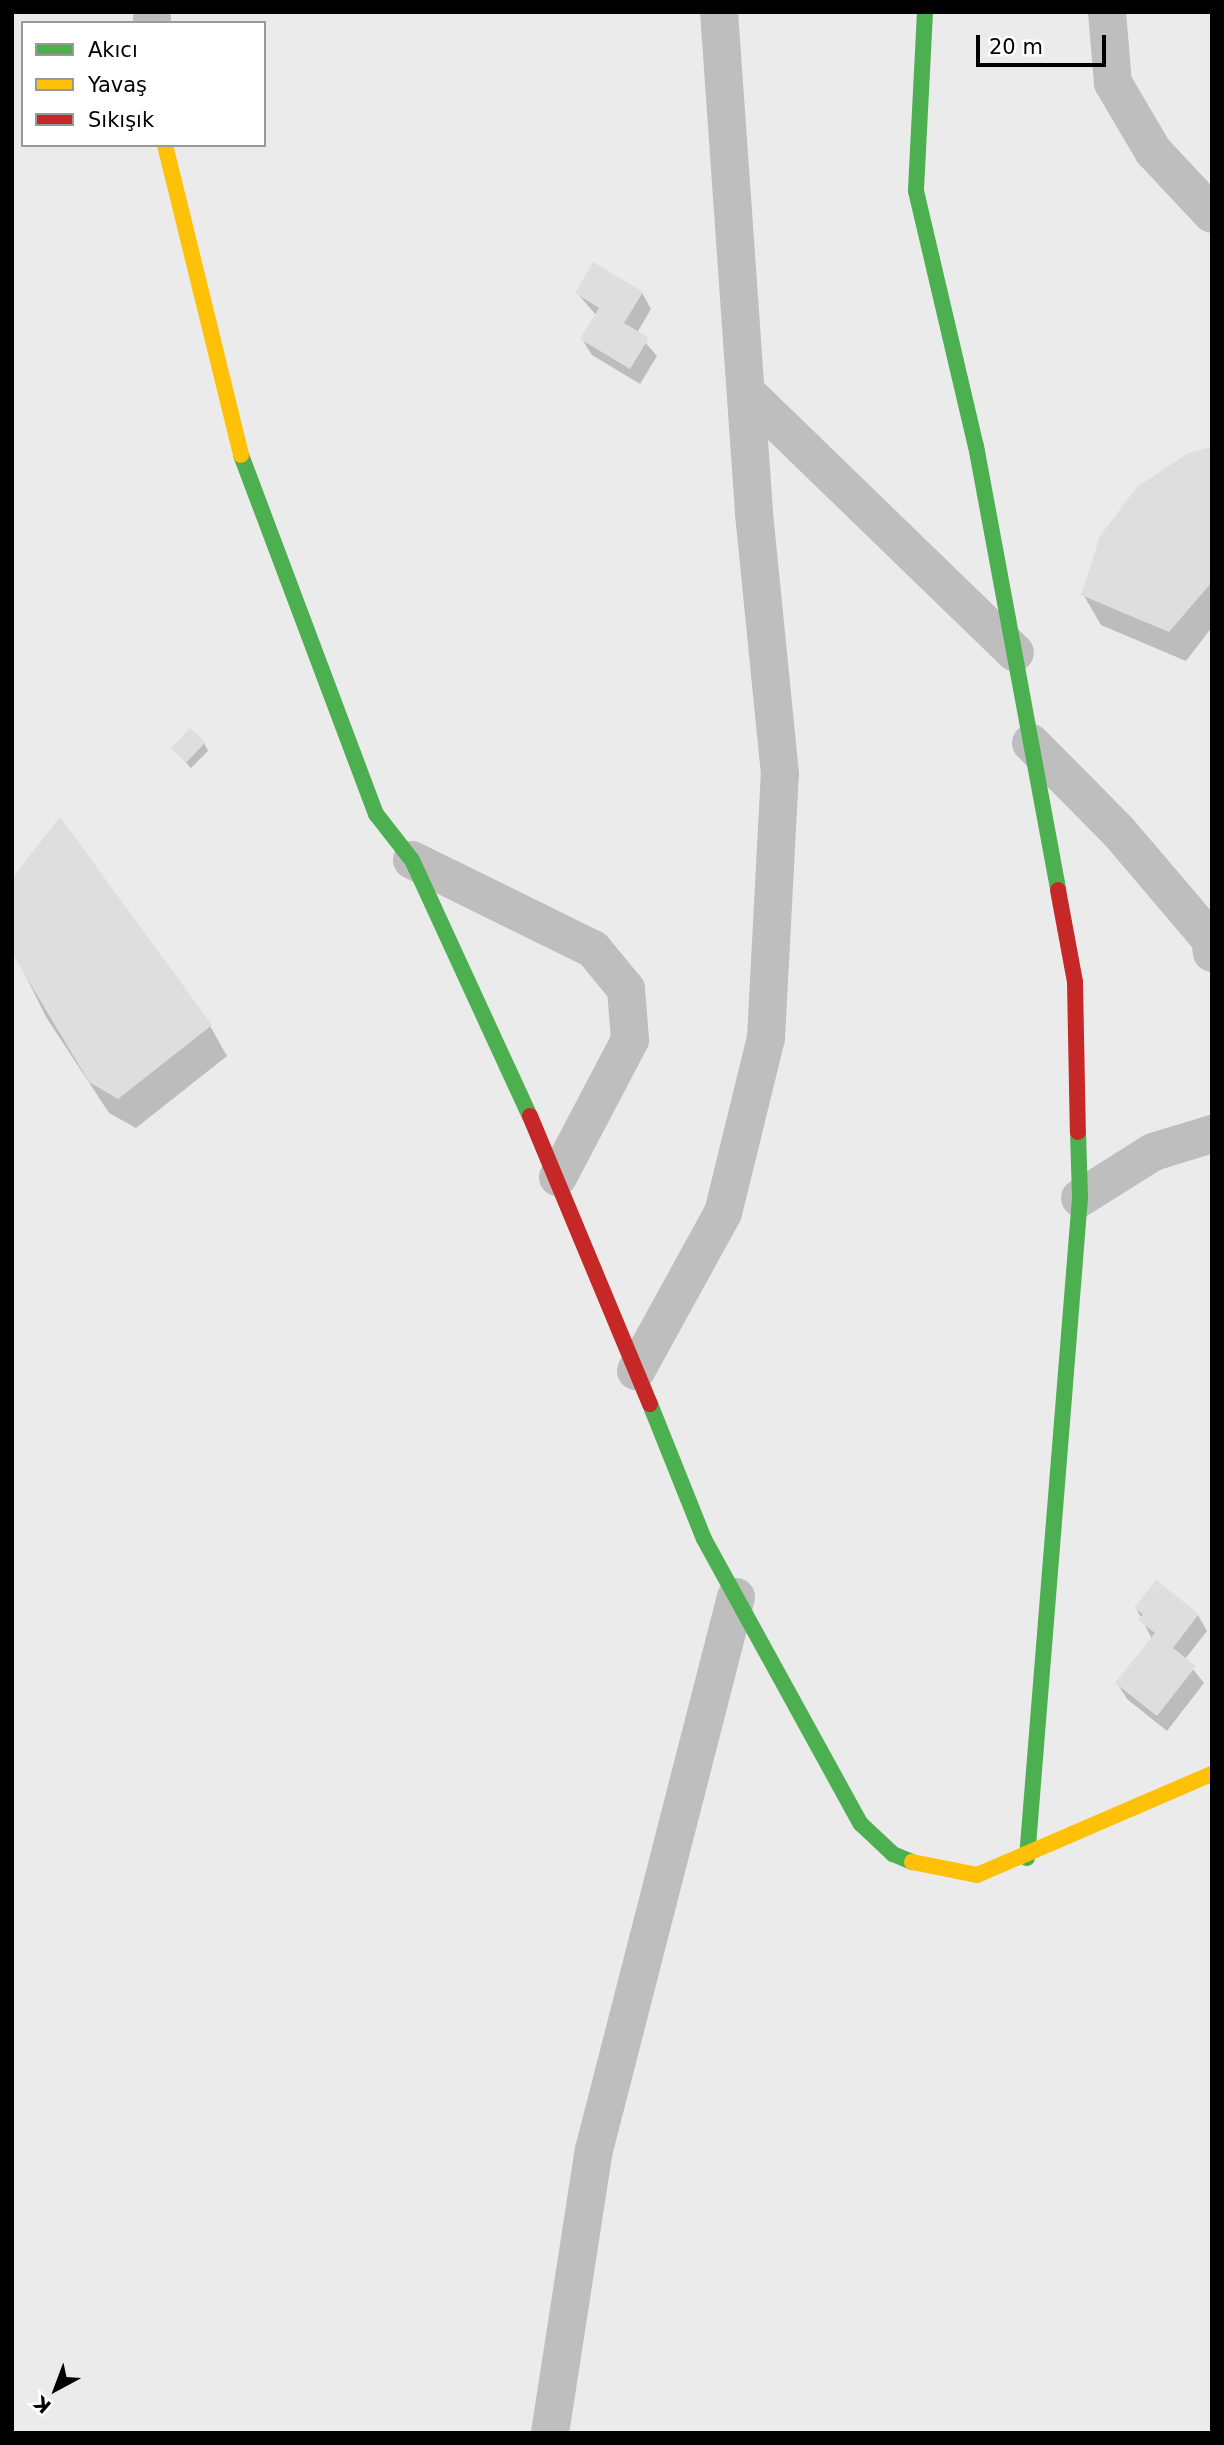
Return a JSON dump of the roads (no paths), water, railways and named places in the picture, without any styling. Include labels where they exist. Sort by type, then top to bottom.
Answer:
[{"type":"street","points":[[636,1371],[723,1213],[766,1038],[780,774],[747,393],[719,12]]},
{"type":"street","points":[[925,12],[916,191],[976,446],[1075,982],[1080,1198],[1027,1858]]},
{"type":"street","points":[[1107,12],[1113,83],[1153,151],[1212,214]]},
{"type":"street","points":[[165,147],[234,436],[376,814],[412,860],[558,1177],[704,1539],[861,1824],[893,1854],[933,1871],[977,1875],[1027,1858],[1212,1773]]},
{"type":"street","points":[[747,393],[1015,653]]},
{"type":"street","points":[[1031,743],[1119,832],[1210,939],[1212,953]]},
{"type":"street","points":[[412,860],[593,949],[626,989],[629,1040],[558,1177]]},
{"type":"street","points":[[1080,1198],[1153,1152],[1212,1134]]},
{"type":"street","points":[[550,2433],[594,2150],[736,1597]]}]
